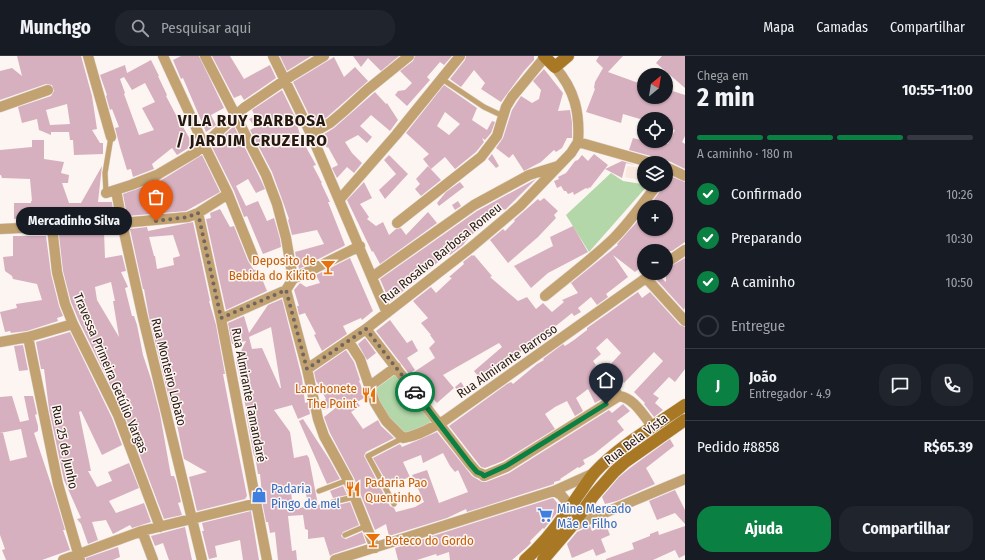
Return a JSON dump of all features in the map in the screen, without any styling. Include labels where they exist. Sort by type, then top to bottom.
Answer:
[{"type":"street","name":"Rua Monteiro Lobato","points":[[88,56],[111,137]]},
{"type":"street","points":[[163,56],[228,194],[254,259]]},
{"type":"street","points":[[205,56],[266,175],[277,204],[286,238],[293,279]]},
{"type":"street","points":[[273,56],[311,134],[388,313]]},
{"type":"street","points":[[111,191],[157,175],[196,152],[244,108],[284,80],[324,56]]},
{"type":"street","points":[[311,134],[330,123],[367,90],[409,56]]},
{"type":"street","points":[[340,199],[396,135],[460,56]]},
{"type":"street","points":[[555,67],[568,56]]},
{"type":"street","points":[[397,223],[481,157],[497,136],[506,107],[512,97],[545,57],[564,78],[574,100],[579,128],[578,142],[637,159]]},
{"type":"street","points":[[0,107],[48,90]]},
{"type":"street","name":"Rua Rosalvo Barbosa Romeu","points":[[307,369],[349,342],[469,249],[520,206],[560,165],[578,142]]},
{"type":"street","points":[[372,277],[474,205],[529,175],[560,165]]},
{"type":"street","points":[[673,171],[685,176]]},
{"type":"street","name":"Rua Monteiro Lobato","points":[[111,191],[122,223],[143,318],[202,560]]},
{"type":"street","points":[[545,296],[588,262],[614,237],[634,215],[652,192]]},
{"type":"street","points":[[0,229],[122,223],[188,217],[198,213],[228,194]]},
{"type":"street","name":"Rua Almirante Tamandaré","points":[[198,213],[221,318],[268,560]]},
{"type":"street","name":"Travessa Primeira Getúlio Vargas","points":[[52,226],[57,272],[65,304],[73,324],[118,415],[160,527]]},
{"type":"street","points":[[221,318],[286,290],[293,279],[360,246]]},
{"type":"street","points":[[673,259],[685,250]]},
{"type":"street","name":"Rua Almirante Barroso","points":[[403,438],[420,434],[440,423],[642,280]]},
{"type":"street","points":[[653,280],[685,321]]},
{"type":"street","points":[[286,290],[307,369],[318,419],[324,436],[348,480],[375,548]]},
{"type":"street","points":[[0,342],[28,337],[73,324]]},
{"type":"street","points":[[366,329],[440,423],[470,464],[477,472],[484,476],[506,466],[619,396],[631,400],[653,427]]},
{"type":"street","name":"Rua 25 de Junho","points":[[28,337],[58,484],[80,557]]},
{"type":"street","points":[[349,342],[360,359],[375,403],[386,421],[403,438]]},
{"type":"street","points":[[370,386],[396,367]]},
{"type":"street","points":[[599,371],[619,396]]},
{"type":"street","name":"Rua Bela Vista","points":[[525,560],[544,541],[571,507],[594,473],[617,451],[685,405]]},
{"type":"street","name":"Rua Bela Vista","points":[[543,560],[571,528],[604,482],[625,462],[685,420]]},
{"type":"street","points":[[336,560],[554,491],[594,473]]},
{"type":"street","points":[[571,528],[685,479]]},
{"type":"street","points":[[554,491],[571,507]]},
{"type":"street","points":[[63,560],[80,557],[142,532],[192,518],[257,503]]},
{"type":"street","points":[[142,532],[153,560]]},
{"type":"lane","points":[[442,79],[484,107],[503,116]]},
{"type":"lane","name":"Rua Monteiro Lobato","points":[[111,137],[105,173],[111,191]]},
{"type":"lane","name":"Rua Almirante Barroso","points":[[394,504],[368,456],[403,438]]},
{"type":"lane","points":[[319,491],[348,480]]},
{"type":"lane","points":[[333,502],[354,497]]},
{"type":"lane","points":[[345,535],[366,526]]},
{"type":"shaded area","points":[[627,166],[637,167],[637,180],[625,177]]},
{"type":"green space","points":[[611,173],[623,181],[637,183],[637,192],[642,192],[589,252],[566,215]]},
{"type":"green space","points":[[396,374],[432,421],[419,429],[405,434],[386,417],[374,390]]},
{"type":"building","points":[[17,56],[81,56],[92,96],[97,129],[92,130],[100,143],[103,143],[103,154],[74,155],[73,140],[70,140],[69,132],[51,132],[51,135],[39,130],[37,119],[22,123],[18,107],[51,96],[54,91],[52,85],[46,84],[0,100],[0,71],[12,68],[22,76]],"holes":[[[67,104],[70,124],[50,125],[46,110]]]},
{"type":"building","points":[[181,56],[199,56],[224,108],[211,115],[216,125],[206,132],[183,78],[181,79],[173,60]]},
{"type":"building","points":[[212,56],[230,56],[244,79],[270,65],[276,78],[244,100],[241,95],[234,98]]},
{"type":"building","points":[[280,56],[311,56],[287,71]]},
{"type":"building","points":[[353,56],[399,56],[381,71],[368,58],[361,67]]},
{"type":"building","points":[[415,56],[452,56],[444,65],[440,62],[427,77],[430,80],[407,106],[395,95],[398,91],[405,90],[412,83],[400,71],[413,61]]},
{"type":"building","points":[[466,56],[534,56],[534,60],[501,102],[481,89],[485,83],[474,70],[461,87],[450,79],[465,60]]},
{"type":"building","points":[[599,56],[623,56],[608,72],[637,82],[637,104],[673,104],[673,91],[685,95],[685,136],[682,142],[685,144],[685,169],[673,163],[673,156],[651,156],[629,150],[633,138],[637,139],[637,148],[673,148],[673,134],[675,130],[673,129],[673,112],[637,112],[637,118],[623,114],[621,123],[586,112],[595,89],[595,82],[603,68],[596,61]]},
{"type":"building","points":[[662,56],[685,56],[685,88],[673,78],[673,68],[662,68],[656,63]]},
{"type":"building","points":[[334,57],[344,77],[355,67],[368,81],[326,118],[314,125],[293,82]]},
{"type":"building","points":[[151,60],[167,95],[166,96],[176,115],[178,114],[182,122],[181,123],[193,145],[177,155],[172,148],[152,164],[154,169],[133,177],[131,169],[127,170],[115,128],[119,127],[112,109],[110,110],[107,95],[100,75],[125,65],[127,73]],"holes":[[[124,77],[132,90],[145,83],[155,102],[142,108],[154,130],[139,135],[120,79]]]},
{"type":"building","points":[[544,69],[563,93],[558,111],[570,110],[572,138],[567,138],[562,148],[556,152],[554,150],[541,162],[524,171],[513,154],[509,158],[496,148],[503,138],[512,110],[521,96],[532,103],[539,99],[541,90],[533,81]]},
{"type":"building","points":[[444,85],[477,108],[472,120],[487,130],[492,121],[495,122],[491,133],[485,140],[482,138],[484,142],[476,152],[455,169],[445,157],[431,169],[423,159],[429,154],[406,133]],"holes":[[[445,112],[460,124],[449,135],[437,126]]]},
{"type":"building","points":[[282,90],[297,121],[296,122],[302,140],[316,165],[313,166],[330,202],[328,202],[345,245],[299,269],[295,252],[324,244],[317,230],[292,235],[289,219],[272,172],[250,130],[255,127],[249,119],[255,116],[252,110]]},
{"type":"building","points":[[375,92],[386,104],[387,103],[398,120],[390,131],[371,115],[360,126],[372,137],[367,143],[358,135],[345,142],[352,153],[362,163],[354,173],[347,167],[337,178],[332,168],[338,165],[321,136],[334,128]]},
{"type":"building","points":[[234,126],[265,189],[256,193],[248,179],[236,186],[246,206],[258,201],[267,221],[274,218],[280,239],[281,247],[263,254],[247,216],[244,217],[234,191],[212,147],[227,140],[225,134]]},
{"type":"building","points":[[32,140],[44,140],[44,159],[64,162],[61,173],[69,175],[68,183],[62,183],[69,203],[81,203],[102,166],[98,202],[112,202],[114,217],[60,220],[60,218],[41,217],[14,219],[14,203],[31,203],[32,201],[30,179],[2,178],[0,175],[0,150],[32,147]]},
{"type":"building","points":[[492,154],[499,166],[496,168],[488,159]]},
{"type":"building","points":[[594,154],[608,165],[590,188],[586,188],[574,195],[573,192],[568,194],[561,186],[557,188],[554,181],[566,173],[575,161],[582,155],[588,161]]},
{"type":"building","points":[[202,155],[220,192],[186,211],[127,216],[123,194],[160,181]]},
{"type":"building","points":[[389,155],[408,174],[385,199],[379,190],[396,174],[384,160]]},
{"type":"building","points":[[622,161],[635,165],[626,163],[622,178],[605,169]]},
{"type":"building","points":[[428,166],[441,180],[421,196],[415,189],[420,184],[416,179]]},
{"type":"building","points":[[673,177],[685,182],[685,242],[673,250],[673,244],[637,244],[637,270],[635,272],[613,255],[628,277],[606,294],[608,297],[597,305],[591,297],[578,308],[581,312],[574,316],[572,313],[545,336],[540,345],[536,348],[534,346],[530,349],[528,346],[508,361],[495,374],[496,375],[484,384],[474,371],[502,347],[499,343],[443,375],[454,388],[437,403],[424,388],[422,389],[411,374],[435,358],[429,348],[435,342],[421,323],[428,318],[413,301],[431,287],[436,293],[452,278],[449,277],[464,264],[463,262],[474,255],[492,276],[490,277],[518,301],[527,297],[536,309],[543,303],[552,312],[564,302],[562,300],[578,293],[571,283],[618,245],[617,244],[637,222],[637,236],[673,236],[673,200],[653,200],[660,192],[673,192]]},
{"type":"building","points":[[536,179],[505,210],[504,209],[498,213],[497,211],[482,224],[484,226],[471,235],[463,245],[450,255],[449,253],[390,302],[380,279],[477,211]]},
{"type":"building","points":[[364,182],[372,198],[360,204],[369,217],[367,219],[376,226],[383,222],[389,235],[396,229],[401,228],[406,235],[428,212],[437,223],[380,264],[373,251],[372,252],[347,200]]},
{"type":"building","points":[[460,182],[464,187],[439,206],[437,203],[446,192]]},
{"type":"building","points":[[544,198],[558,211],[554,215],[556,218],[538,237],[508,263],[490,240],[503,229],[505,231],[515,221],[514,220],[538,199],[540,201]]},
{"type":"building","points":[[458,201],[461,206],[455,210],[452,205]]},
{"type":"building","points":[[220,209],[230,227],[234,226],[248,261],[254,270],[258,269],[267,291],[226,310],[206,219],[211,218],[210,213]]},
{"type":"building","points":[[193,222],[209,301],[216,325],[225,374],[223,374],[247,496],[245,499],[197,511],[189,477],[207,472],[184,459],[174,410],[172,410],[149,317],[130,229],[147,227],[148,231]],"holes":[[[173,235],[180,256],[173,258],[174,265],[157,269],[155,256],[149,237]]]},
{"type":"building","points":[[573,226],[588,252],[548,273],[531,288],[514,266],[553,246],[550,237]]},
{"type":"building","points":[[83,231],[104,232],[105,258],[122,255],[126,271],[121,272],[128,287],[125,288],[132,316],[134,316],[137,325],[143,355],[160,414],[171,476],[174,476],[176,481],[181,502],[178,503],[182,515],[164,519],[124,413],[71,302],[63,271],[60,233]],"holes":[[[111,282],[115,301],[113,301],[119,337],[97,300],[95,287]]]},
{"type":"building","points":[[13,236],[46,236],[51,274],[63,316],[57,318],[58,321],[27,331],[11,333],[10,331],[5,332],[0,312],[17,308],[16,304],[42,300],[37,284],[13,279],[12,276],[5,271],[3,257],[13,256]]},
{"type":"building","points":[[350,258],[373,311],[362,320],[361,318],[343,326],[347,334],[322,351],[314,335],[316,334],[305,313],[299,315],[297,306],[299,306],[294,290],[300,283],[306,287],[320,283],[316,275]]},
{"type":"building","points":[[685,258],[684,310],[657,280],[664,280],[666,282],[666,280],[673,280],[673,265]]},
{"type":"building","points":[[638,292],[642,298],[650,292],[680,325],[685,327],[685,369],[675,382],[669,377],[653,394],[659,398],[655,403],[663,410],[654,417],[644,404],[645,403],[634,392],[663,361],[654,352],[624,383],[608,367],[621,353],[607,338],[596,348],[601,354],[593,361],[596,365],[593,369],[592,375],[604,395],[601,397],[602,399],[595,403],[588,389],[576,398],[583,411],[575,416],[567,401],[555,407],[545,414],[555,429],[503,461],[485,468],[481,467],[449,426],[507,384],[511,382],[513,384],[563,344],[565,346],[574,340],[587,330],[587,328]]},
{"type":"building","points":[[282,299],[302,378],[305,403],[308,402],[310,414],[298,419],[292,405],[274,410],[290,432],[294,458],[307,455],[309,458],[318,505],[329,502],[330,505],[334,506],[350,502],[359,525],[343,532],[341,536],[346,539],[362,532],[366,543],[330,556],[324,537],[308,539],[308,530],[305,529],[303,515],[288,516],[292,551],[296,550],[297,560],[278,560],[275,532],[270,533],[268,522],[266,522],[260,474],[258,474],[254,456],[236,361],[246,341],[232,344],[228,323],[244,316],[249,333],[268,305]],"holes":[[[271,327],[281,388],[262,348],[252,349],[249,337]],[[305,490],[309,507],[293,508],[291,492]]]},
{"type":"building","points":[[390,320],[407,343],[412,340],[418,351],[407,358],[415,370],[409,374],[376,331]]},
{"type":"building","points":[[70,332],[112,418],[122,445],[102,455],[81,411],[79,412],[91,471],[88,471],[97,487],[112,481],[108,472],[129,463],[139,488],[109,501],[116,513],[144,503],[151,522],[132,528],[130,525],[113,534],[106,520],[92,522],[98,540],[88,544],[81,524],[77,519],[81,518],[64,480],[49,409],[44,369],[41,369],[36,342]]},
{"type":"building","points":[[365,338],[376,353],[367,360],[358,344]]},
{"type":"building","points":[[23,345],[28,370],[19,371],[14,346]]},
{"type":"building","points":[[346,350],[354,362],[360,380],[359,381],[366,397],[357,402],[360,406],[351,412],[363,429],[378,420],[381,426],[394,438],[366,452],[364,456],[390,506],[394,508],[396,512],[415,507],[424,502],[412,475],[427,470],[439,503],[468,492],[458,470],[455,472],[443,453],[423,463],[421,455],[403,462],[410,477],[399,481],[399,479],[389,486],[373,458],[400,444],[402,447],[437,432],[472,476],[482,482],[486,482],[509,473],[609,410],[612,413],[623,404],[630,411],[617,421],[624,430],[594,454],[583,460],[585,464],[560,479],[561,480],[554,482],[554,484],[467,512],[466,509],[447,518],[389,536],[386,524],[375,530],[354,478],[330,433],[324,417],[342,403],[323,410],[321,402],[326,399],[322,392],[323,391],[316,381],[314,372]]},
{"type":"building","points":[[461,382],[466,390],[460,394],[455,387]]},
{"type":"building","points":[[12,396],[20,422],[29,420],[24,396],[33,396],[38,426],[38,431],[34,433],[54,493],[65,530],[63,530],[70,550],[42,560],[6,560],[2,550],[5,549],[0,535],[0,397]],"holes":[[[21,429],[27,457],[10,461],[3,433],[0,433]]]},
{"type":"building","points":[[303,419],[340,479],[327,484],[299,421]]},
{"type":"building","points":[[670,439],[674,446],[646,468],[655,484],[617,501],[605,504],[602,497],[619,477]]},
{"type":"building","points":[[343,486],[347,495],[333,498],[330,491]]},
{"type":"building","points":[[675,490],[685,510],[685,524],[675,513],[657,520],[649,501]]},
{"type":"building","points":[[553,498],[559,505],[559,510],[544,529],[543,528],[530,541],[531,543],[512,560],[450,560],[449,552],[437,556],[436,554],[417,560],[398,560],[395,548]]},
{"type":"building","points":[[251,511],[259,560],[243,560],[240,540],[215,546],[217,557],[209,559],[202,531],[204,531],[202,523]]},
{"type":"building","points":[[606,525],[610,535],[601,539],[606,552],[596,556],[593,549],[572,558],[567,544],[577,532],[590,526],[592,531]]},
{"type":"building","points":[[685,526],[685,555],[679,558],[675,550],[653,560],[606,560],[634,549],[632,543],[650,536],[650,534],[658,531],[659,535]]},
{"type":"building","points":[[185,527],[192,560],[169,560],[163,543],[155,546],[151,536]]},
{"type":"building","points":[[118,547],[120,557],[113,560],[86,560],[86,558]]},
{"type":"way so far","points":[[156,221],[188,217],[198,213],[221,318],[286,290],[307,369],[349,342],[366,329],[415,392]]},
{"type":"place","name":"Mercadinho Silva","points":[[156,221]]},
{"type":"place","name":"Deposito de Bebida do Kikito","points":[[328,267]]},
{"type":"place","name":"Lanchonete The Point","points":[[369,395]]},
{"type":"place","name":"Padaria Pao Quentinho","points":[[353,489]]},
{"type":"place","name":"Padaria Pingo de mel","points":[[259,495]]},
{"type":"place","name":"Mine Mercado Mãe e Filho","points":[[545,515]]},
{"type":"place","name":"Boteco do Gordo","points":[[373,540]]},
{"type":"district","name":"VILA RUY BARBOSA / JARDIM CRUZEIRO","points":[[252,130]]},
{"type":"route","points":[[415,392],[470,464],[477,472],[484,476],[494,473],[506,466],[606,404]]}]
